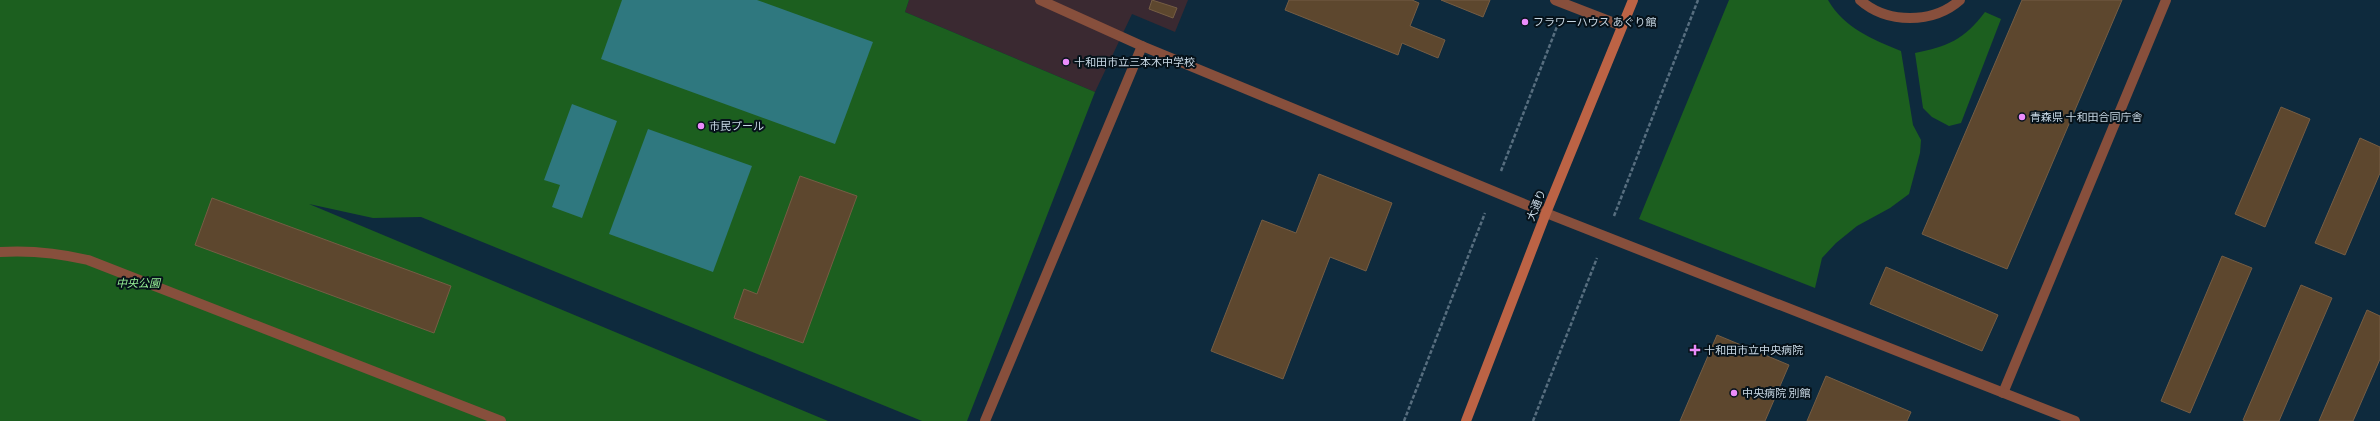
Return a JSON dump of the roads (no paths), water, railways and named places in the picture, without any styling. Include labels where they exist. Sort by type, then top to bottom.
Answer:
[{"type":"street","points":[[1040,0],[1142,46],[1546,213],[2075,421]]},
{"type":"street","points":[[1555,0],[1622,26]]},
{"type":"street","name":"大通り","points":[[1466,421],[1546,213],[1633,0]]},
{"type":"street","points":[[1860,0],[1882,13],[1900,18],[1920,18],[1938,14],[1960,0]]},
{"type":"street","points":[[2003,393],[2166,0]]},
{"type":"street","points":[[985,421],[1142,46]]},
{"type":"street","points":[[0,252],[23,250],[56,252],[88,260],[501,421]]},
{"type":"place","name":"フラワーハウス あぐり館","points":[[1525,22]]},
{"type":"place","name":"十和田市立三本木中学校","points":[[1066,62]]},
{"type":"place","name":"青森県 十和田合同庁舎","points":[[2022,117]]},
{"type":"place","name":"市民プール","points":[[701,126]]},
{"type":"place","name":"十和田市立中央病院","points":[[1695,350]]},
{"type":"place","name":"中央病院 別館","points":[[1734,393]]},
{"type":"park label","name":"中央公園","points":[[138,283]]}]
